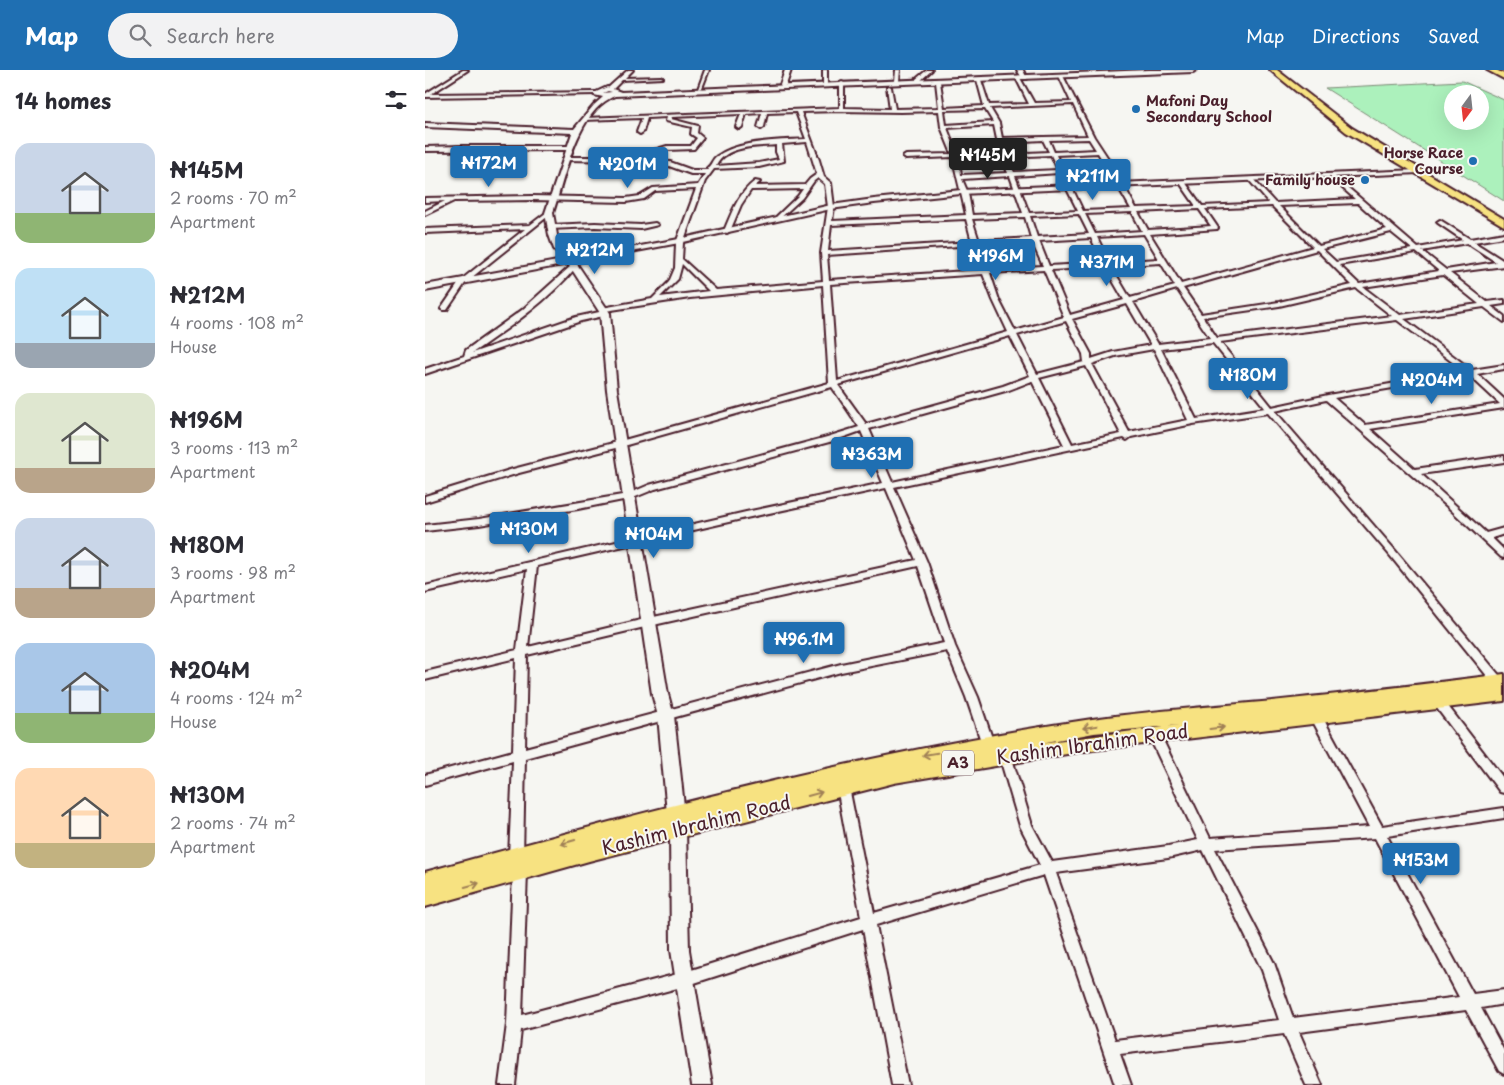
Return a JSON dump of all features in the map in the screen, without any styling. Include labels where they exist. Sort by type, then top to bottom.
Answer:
[{"type":"highway","points":[[1491,70],[1504,75]]},
{"type":"highway","points":[[1498,70],[1504,75]]},
{"type":"highway","name":"Kashim Ibrahim Road","points":[[425,882],[518,864],[677,822],[831,776],[927,755],[1094,726],[1437,700],[1503,686]]},
{"type":"highway","name":"Kashim Ibrahim Road","points":[[677,822],[895,775],[1005,755],[1313,710],[1503,686]]},
{"type":"highway","name":"Kashim Ibrahim Road","points":[[425,897],[518,864]]},
{"type":"main road","points":[[596,106],[598,94],[613,92],[1156,70]]},
{"type":"main road","points":[[1065,73],[1193,70]]},
{"type":"main road","points":[[1273,70],[1301,88],[1356,130],[1504,219]]},
{"type":"main road","points":[[1282,70],[1349,130],[1504,223]]},
{"type":"main road","points":[[677,822],[665,716],[612,390],[605,311],[571,263],[557,247],[550,227],[549,212],[566,159],[580,125],[596,106],[613,92],[938,82],[1021,75]]},
{"type":"main road","points":[[425,125],[562,129],[580,125]]},
{"type":"street","points":[[425,96],[466,70]]},
{"type":"street","points":[[613,92],[621,79],[631,70]]},
{"type":"street","points":[[700,88],[707,70]]},
{"type":"street","points":[[783,85],[788,70]]},
{"type":"street","points":[[825,70],[825,84]]},
{"type":"street","points":[[897,81],[899,70]]},
{"type":"street","points":[[918,80],[930,70]]},
{"type":"street","points":[[1065,73],[1073,103],[1091,136],[1112,169],[1179,288],[1215,340],[1270,410],[1503,686]]},
{"type":"street","points":[[1021,75],[1033,105]]},
{"type":"street","points":[[621,79],[661,78]]},
{"type":"street","points":[[979,80],[987,107],[996,123],[1003,156],[1019,190],[1035,240],[1067,317],[1087,354],[1088,363],[1127,437]]},
{"type":"street","points":[[938,82],[944,127],[955,156],[959,177],[965,192],[969,218],[976,243],[996,300],[1069,447]]},
{"type":"street","points":[[842,84],[843,110]]},
{"type":"street","points":[[889,87],[893,111]]},
{"type":"street","points":[[425,96],[598,94]]},
{"type":"street","points":[[580,125],[645,116],[798,110],[893,111],[1073,103]]},
{"type":"street","points":[[798,110],[808,140],[811,143],[821,178],[828,183],[831,207],[824,253],[833,383],[864,428],[922,562],[950,646],[972,697],[988,744]]},
{"type":"street","points":[[761,127],[765,111]]},
{"type":"street","points":[[739,127],[744,112]]},
{"type":"street","points":[[630,159],[667,148],[692,148],[700,138],[694,134],[695,126],[669,120],[671,115]]},
{"type":"street","points":[[640,132],[645,116]]},
{"type":"street","points":[[944,127],[996,123]]},
{"type":"street","points":[[1001,140],[1091,136]]},
{"type":"street","points":[[1045,138],[1060,172],[1107,264],[1155,347],[1193,422]]},
{"type":"street","points":[[714,292],[677,255],[679,241],[702,181],[717,158],[729,150],[757,144],[808,140]]},
{"type":"street","points":[[566,159],[630,159],[670,164],[691,172],[749,166],[782,160],[779,152],[779,143]]},
{"type":"street","points":[[425,149],[455,147],[495,150],[570,148]]},
{"type":"street","points":[[906,157],[1003,156],[1101,151]]},
{"type":"street","points":[[959,177],[1112,169]]},
{"type":"street","points":[[425,288],[571,263],[727,231],[831,207],[873,201],[965,192],[1417,172]]},
{"type":"street","points":[[778,218],[812,180],[820,175]]},
{"type":"street","points":[[1332,176],[1392,230],[1504,320]]},
{"type":"street","points":[[1253,180],[1273,204],[1357,286],[1471,373],[1504,405]]},
{"type":"street","points":[[727,231],[737,205],[757,182]]},
{"type":"street","points":[[824,253],[1147,234],[1215,228],[1183,183]]},
{"type":"street","points":[[425,200],[639,199],[653,190],[700,187]]},
{"type":"street","points":[[750,188],[807,187]]},
{"type":"street","points":[[425,213],[455,200]]},
{"type":"street","points":[[828,224],[1133,209],[1358,201]]},
{"type":"street","points":[[445,309],[463,280],[549,212]]},
{"type":"street","points":[[1440,222],[1503,264]]},
{"type":"street","points":[[550,227],[595,225],[641,227],[655,225]]},
{"type":"street","points":[[425,231],[529,227]]},
{"type":"street","points":[[425,499],[516,471],[620,444],[1013,334],[1067,317],[1179,288],[1317,248],[1392,230]]},
{"type":"street","points":[[1335,264],[1504,235]]},
{"type":"street","points":[[655,299],[669,288],[679,267],[680,260]]},
{"type":"street","points":[[425,372],[579,319],[655,299],[827,282],[1164,261]]},
{"type":"street","points":[[469,358],[467,354],[469,352],[508,326],[541,299],[571,263]]},
{"type":"street","points":[[1199,316],[1279,304],[1357,286],[1503,264]]},
{"type":"street","points":[[425,528],[521,516],[630,496],[652,487],[830,439],[1006,388],[1033,377],[1088,363],[1113,354],[1155,347],[1399,318],[1504,302]]},
{"type":"street","points":[[425,589],[637,542],[746,515],[1069,447],[1127,437],[1193,422],[1270,410],[1328,397],[1504,367]]},
{"type":"street","points":[[1328,397],[1504,555]]},
{"type":"street","points":[[1363,428],[1504,405]]},
{"type":"street","points":[[1413,472],[1504,459]]},
{"type":"street","points":[[1484,537],[1504,532]]},
{"type":"street","points":[[425,676],[649,622],[922,562]]},
{"type":"street","points":[[507,1085],[513,1024],[522,653],[532,566]]},
{"type":"street","points":[[425,780],[841,668],[950,646]]},
{"type":"street","points":[[1437,700],[1504,788]]},
{"type":"street","points":[[1313,710],[1504,1066]]},
{"type":"street","points":[[1154,734],[1206,844],[1269,968],[1288,1025],[1314,1085]]},
{"type":"street","points":[[1005,755],[1026,826],[1048,868],[1123,1085]]},
{"type":"street","points":[[843,787],[892,1033],[900,1085]]},
{"type":"street","points":[[513,1024],[685,979],[869,921],[1048,868],[1168,852],[1206,844],[1377,832],[1504,813]]},
{"type":"street","points":[[677,822],[680,950],[702,1085]]},
{"type":"street","points":[[1111,1048],[1504,997]]},
{"type":"green space","name":"Horse Race Course","points":[[1462,81],[1471,85],[1444,85],[1444,130],[1489,130],[1489,93],[1504,100],[1504,201],[1325,88]]},
{"type":"place","name":"Mafoni Day Secondary School","points":[[1136,109]]},
{"type":"place","name":"Horse Race Course","points":[[1473,161]]},
{"type":"place","name":"Family house","points":[[1365,180]]}]
